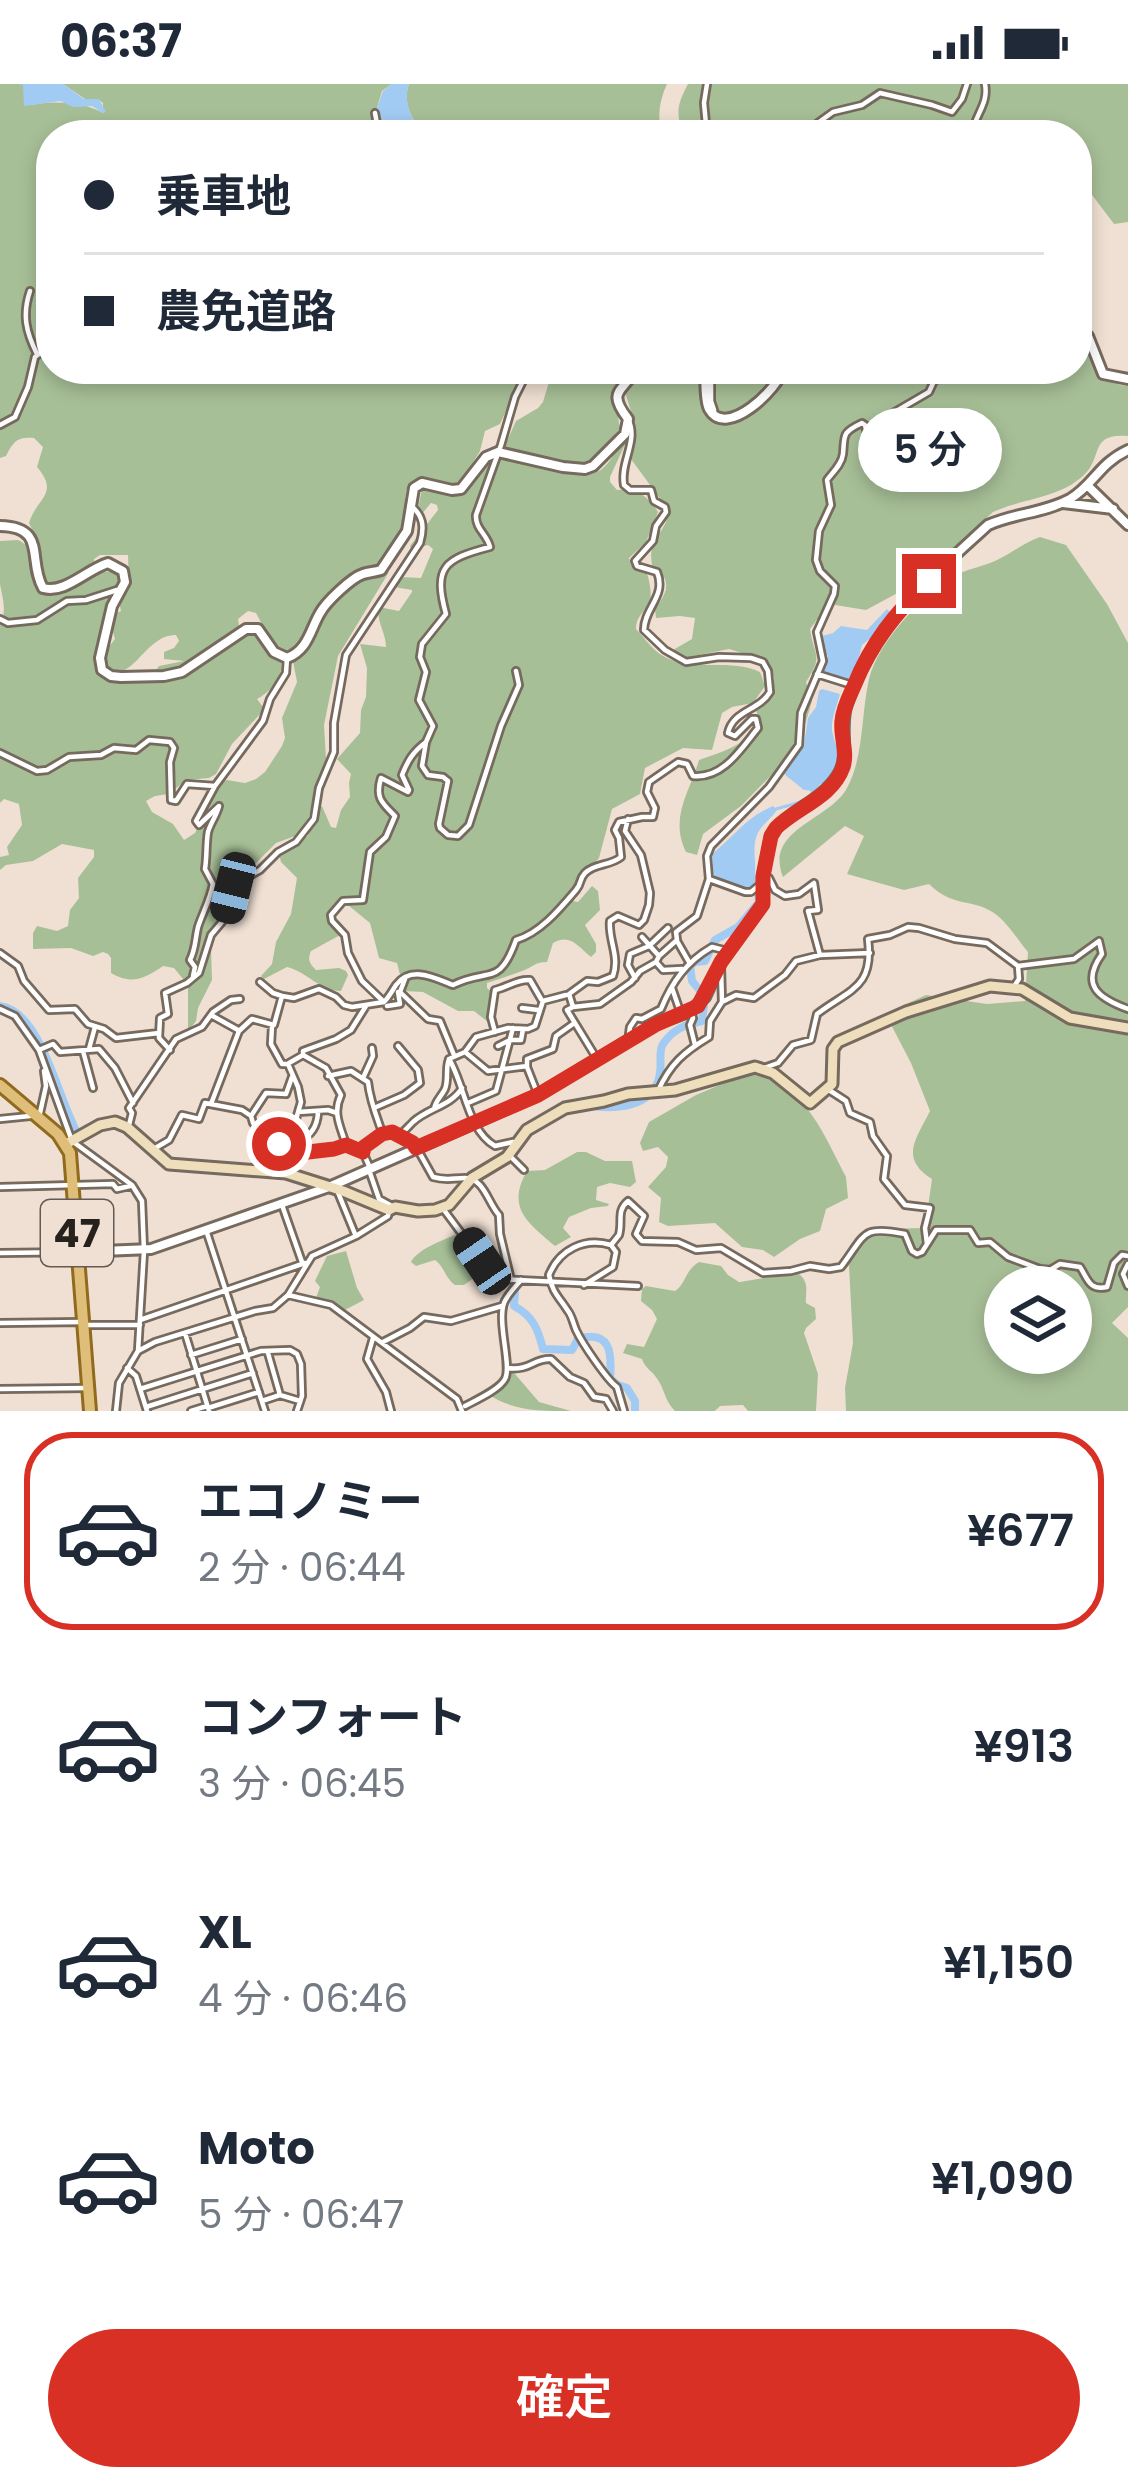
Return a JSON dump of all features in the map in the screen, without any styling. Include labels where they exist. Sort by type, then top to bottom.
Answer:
[{"type":"main road","points":[[69,1143],[107,1123],[129,1125],[160,1158],[179,1166],[286,1171],[393,1209],[418,1211],[443,1208],[454,1201],[474,1180],[510,1156],[527,1130],[555,1111],[675,1090],[742,1069],[764,1068],[810,1103],[829,1090],[834,1045],[851,1034],[970,990],[990,986],[1022,989],[1070,1018],[1128,1028]]},
{"type":"main road","name":"47","points":[[0,1085],[69,1143],[90,1411]]},
{"type":"street","points":[[706,120],[707,84]]},
{"type":"street","points":[[822,120],[880,94],[952,112],[967,84]]},
{"type":"street","points":[[977,120],[987,97],[985,84]]},
{"type":"street","points":[[375,113],[376,120]]},
{"type":"street","points":[[30,291],[26,327],[36,352]]},
{"type":"street","points":[[1092,347],[1102,374],[1128,379]]},
{"type":"street","points":[[0,425],[18,412],[36,357]]},
{"type":"street","points":[[516,671],[519,685],[469,825],[458,836],[451,836],[440,828],[448,782],[424,772],[423,757],[433,726],[420,706],[426,672],[421,648],[446,614],[440,593],[445,569],[461,556],[490,547],[476,515],[522,384]]},
{"type":"street","points":[[386,1004],[398,982],[431,975],[453,985],[500,970],[508,964],[516,940],[532,935],[552,917],[586,871],[621,857],[615,826],[628,819],[653,818],[649,782],[675,763],[687,764],[691,775],[704,777],[731,761],[755,732],[756,719],[735,736],[728,733],[728,727],[770,692],[765,665],[759,660],[719,657],[686,662],[644,630],[661,581],[657,572],[635,561],[652,541],[666,512],[652,499],[650,490],[630,490],[624,485],[622,471],[632,426],[617,399],[623,384]]},
{"type":"street","points":[[708,384],[708,408],[729,420],[777,384]]},
{"type":"street","points":[[689,962],[676,932],[697,916],[709,879],[711,846],[769,787],[801,740],[800,713],[823,662],[817,632],[835,586],[820,571],[817,548],[819,531],[832,505],[827,480],[843,457],[842,440],[849,429],[862,424],[873,455],[892,466],[880,444],[893,413],[929,392],[933,384]]},
{"type":"street","points":[[0,526],[22,530],[32,540],[43,588],[58,590],[108,563],[123,572],[123,590],[112,605],[100,658],[102,670],[111,676],[182,672],[246,629],[258,629],[274,652],[287,658],[298,654],[331,598],[362,574],[382,570],[407,531],[414,488],[422,483],[461,489],[486,458],[497,452],[585,470],[625,434],[628,418]]},
{"type":"street","points":[[0,1253],[144,1251],[333,1187],[538,1095],[664,1020],[688,1018],[705,998],[728,950],[763,904],[760,883],[771,836],[821,795],[842,770],[842,720],[874,643],[896,614],[988,525],[1044,511],[1077,495],[1112,458],[1128,450]]},
{"type":"street","points":[[1087,485],[1128,525]]},
{"type":"street","points":[[1061,503],[1114,509]]},
{"type":"street","points":[[170,1050],[159,1039],[160,1018],[168,1014],[165,993],[193,979],[202,966],[235,884],[296,842],[314,819],[319,788],[334,752],[346,656],[420,542],[420,512],[410,505]]},
{"type":"street","points":[[0,619],[8,623],[37,620],[67,601],[123,590]]},
{"type":"street","points":[[193,979],[195,967],[190,960],[213,884],[205,873],[208,835],[219,806],[203,823],[196,821],[214,786],[263,721],[286,673],[287,658]]},
{"type":"street","points":[[817,674],[854,686]]},
{"type":"street","points":[[0,753],[43,771],[69,757],[100,755],[114,748],[136,750],[149,740],[170,742],[174,748],[171,800],[176,801],[187,784],[214,786]]},
{"type":"street","points":[[386,1004],[362,981],[345,935],[331,915],[343,901],[363,900],[370,852],[393,822],[379,799],[381,778],[407,792],[404,771],[411,755],[426,742]]},
{"type":"street","points":[[434,1109],[446,1088],[451,1057],[465,1052],[476,1037],[535,1026],[543,1001],[569,994],[587,981],[613,976],[616,955],[610,921],[618,916],[639,925],[649,905],[641,855],[625,831],[628,819]]},
{"type":"street","points":[[709,879],[751,892],[769,878],[785,896],[799,894],[814,883],[818,910],[808,911],[820,955]]},
{"type":"street","points":[[764,1068],[778,1063],[793,1045],[811,1040],[818,1014],[860,984],[868,971],[868,940],[908,927],[987,943],[1018,966],[1074,959],[1099,941],[1102,954],[1092,974],[1096,992],[1128,1009]]},
{"type":"street","points":[[635,978],[628,965],[630,954],[649,946],[668,928]]},
{"type":"street","points":[[642,938],[663,970],[682,970]]},
{"type":"street","points":[[598,1059],[567,1010],[601,1004],[677,940]]},
{"type":"street","points":[[628,1041],[635,1018],[661,1009],[689,962],[713,948],[728,950]]},
{"type":"street","points":[[0,952],[18,966],[44,1008],[75,1009],[95,1028],[122,1039],[159,1034]]},
{"type":"street","points":[[656,1091],[668,1068],[686,1050],[710,1037],[710,1021],[722,1002],[736,994],[754,998],[796,961],[870,952]]},
{"type":"street","points":[[721,962],[722,1002]]},
{"type":"street","points":[[1013,988],[1019,979],[1018,966]]},
{"type":"street","points":[[495,1032],[491,1017],[495,990],[530,980],[543,1001]]},
{"type":"street","points":[[260,982],[273,993],[294,998],[319,989],[358,1008],[400,1004],[397,989],[404,981]]},
{"type":"street","points":[[404,981],[400,992],[428,1018],[440,1021],[484,1139],[495,1146],[519,1140]]},
{"type":"street","points":[[672,988],[688,1018],[695,1045]]},
{"type":"street","points":[[569,994],[574,1007]]},
{"type":"street","points":[[282,996],[271,1044],[282,1064],[351,1030],[366,1006]]},
{"type":"street","points":[[129,1125],[129,1108],[176,1039],[202,1027],[230,1000],[240,999]]},
{"type":"street","points":[[522,1008],[538,1010]]},
{"type":"street","points":[[0,1009],[15,1016],[39,1050],[69,1143],[132,1185],[144,1208],[138,1351],[119,1383],[116,1411]]},
{"type":"street","points":[[211,1016],[239,1031]]},
{"type":"street","points":[[211,1104],[239,1031],[252,1018],[272,1026]]},
{"type":"street","points":[[538,1095],[527,1059],[553,1049],[556,1036],[573,1024]]},
{"type":"street","points":[[93,1088],[86,1050],[95,1028]]},
{"type":"street","points":[[468,1103],[496,1091],[513,1028]]},
{"type":"street","points":[[498,1046],[520,1040],[523,1029]]},
{"type":"street","points":[[39,1050],[53,1044],[60,1052],[99,1048],[133,1103]]},
{"type":"street","points":[[374,1108],[419,1083],[418,1070],[398,1046]]},
{"type":"street","points":[[363,1078],[374,1056],[372,1048]]},
{"type":"street","points":[[465,1052],[494,1072],[527,1066]]},
{"type":"street","points":[[303,1055],[326,1068],[341,1095],[337,1113],[346,1145]]},
{"type":"street","points":[[286,1171],[301,1102],[288,1064]]},
{"type":"street","points":[[0,1119],[38,1116],[46,1068]]},
{"type":"street","points":[[328,1076],[351,1072],[368,1082],[382,1134]]},
{"type":"street","points":[[251,1116],[266,1093],[286,1094],[292,1077]]},
{"type":"street","points":[[398,1136],[415,1119],[455,1100],[462,1088]]},
{"type":"street","points":[[829,1090],[846,1101],[850,1113],[870,1122],[887,1156],[884,1179],[901,1201],[930,1208],[927,1244]]},
{"type":"street","points":[[152,1150],[169,1140],[182,1115],[199,1119],[205,1103],[242,1110],[268,1135],[262,1168]]},
{"type":"street","points":[[298,1112],[337,1113]]},
{"type":"street","points":[[266,1141],[292,1144],[309,1136],[318,1113]]},
{"type":"street","points":[[0,1323],[140,1322],[304,1263],[356,1236],[393,1209],[379,1198],[363,1152],[382,1134],[392,1132],[413,1143],[433,1177],[474,1180],[481,1185],[499,1215],[511,1280]]},
{"type":"street","points":[[291,1154],[346,1145],[363,1152]]},
{"type":"street","points":[[510,1156],[524,1170]]},
{"type":"street","points":[[0,1187],[113,1184],[117,1189],[132,1185]]},
{"type":"street","points":[[333,1187],[356,1236]]},
{"type":"street","points":[[611,1245],[619,1235],[619,1216],[628,1201],[644,1216],[636,1234],[642,1240],[678,1242],[696,1250],[721,1248],[764,1273],[842,1267],[865,1234],[874,1230],[905,1234],[914,1253],[922,1252],[940,1228],[970,1230],[978,1243],[990,1242],[1015,1260],[1047,1270],[1060,1264],[1077,1266],[1093,1287],[1104,1288],[1109,1283],[1116,1259],[1122,1255],[1128,1260],[1123,1274],[1128,1286]]},
{"type":"street","points":[[138,1351],[273,1308],[288,1295],[304,1263],[281,1203]]},
{"type":"street","points":[[443,1208],[500,1279],[638,1286]]},
{"type":"street","points":[[206,1230],[265,1411]]},
{"type":"street","points":[[611,1245],[596,1242],[567,1251],[550,1270],[550,1282],[580,1338],[607,1380],[617,1387],[625,1411]]},
{"type":"street","points":[[584,1285],[613,1267],[617,1258],[611,1245]]},
{"type":"street","points":[[288,1295],[331,1305],[458,1399],[462,1409],[507,1376],[502,1306],[521,1280]]},
{"type":"street","points":[[382,1342],[424,1317],[451,1322],[502,1306]]},
{"type":"street","points":[[185,1333],[208,1408]]},
{"type":"street","points":[[373,1338],[367,1359],[392,1411]]},
{"type":"street","points":[[191,1355],[242,1339]]},
{"type":"street","points":[[140,1389],[261,1351],[290,1350],[299,1358],[302,1386],[297,1411]]},
{"type":"street","points":[[268,1353],[280,1395]]},
{"type":"street","points":[[507,1368],[525,1369],[551,1359],[594,1397],[606,1399],[613,1411]]},
{"type":"street","points":[[127,1368],[136,1376],[147,1409],[253,1373]]},
{"type":"street","points":[[0,1389],[88,1388]]},
{"type":"street","points":[[190,1411],[260,1392]]},
{"type":"street","points":[[262,1401],[280,1395],[300,1401]]},
{"type":"green space","points":[[0,84],[23,84],[31,105],[68,103],[103,113],[99,100],[85,99],[63,84],[392,84],[382,91],[376,111],[383,120],[36,120],[36,384],[518,384],[500,424],[485,431],[480,451],[459,485],[433,479],[412,482],[406,491],[403,530],[394,547],[377,567],[358,572],[326,599],[301,643],[289,653],[276,651],[256,613],[248,611],[238,619],[239,626],[184,668],[153,674],[159,666],[184,661],[164,659],[164,652],[179,641],[176,635],[154,643],[129,667],[113,670],[104,662],[105,652],[115,639],[112,615],[121,611],[119,601],[129,585],[128,555],[100,555],[94,565],[61,584],[40,579],[37,540],[29,523],[47,490],[37,467],[43,447],[34,438],[23,438],[0,458]]},
{"type":"green space","points":[[409,84],[667,84],[660,120],[414,120],[407,98]]},
{"type":"green space","points":[[688,84],[1128,84],[1128,222],[1114,224],[1092,195],[1092,120],[680,120]]},
{"type":"green space","points":[[1092,359],[1100,377],[1128,386],[1128,436],[1102,442],[1089,469],[1073,484],[993,512],[918,582],[866,610],[829,604],[810,629],[816,661],[806,682],[812,701],[798,748],[741,806],[703,834],[697,855],[686,852],[680,816],[699,760],[734,746],[756,729],[761,721],[756,711],[774,694],[774,677],[762,659],[729,649],[679,659],[673,650],[692,639],[695,618],[656,618],[655,609],[666,586],[651,556],[669,511],[631,459],[634,421],[625,392],[632,384],[702,384],[705,408],[721,421],[744,415],[776,387],[1092,384]]},
{"type":"green space","points":[[548,384],[616,384],[620,428],[593,464],[582,467],[504,448],[516,421],[543,402]]},
{"type":"green space","points":[[713,384],[768,384],[736,415],[719,414]]},
{"type":"green space","points":[[624,437],[628,438],[610,482],[617,490],[641,494],[658,512],[646,542],[629,558],[631,565],[647,573],[651,596],[636,629],[668,658],[748,668],[760,672],[765,686],[753,703],[722,713],[712,750],[683,748],[645,768],[640,794],[612,809],[599,858],[567,894],[568,900],[578,902],[592,886],[598,891],[600,910],[585,925],[596,952],[591,957],[574,942],[559,940],[553,943],[547,962],[487,983],[493,993],[488,1022],[474,1011],[458,1011],[423,992],[404,991],[397,963],[379,958],[370,923],[343,901],[331,914],[342,934],[311,951],[309,957],[316,970],[346,971],[341,991],[287,967],[264,979],[261,976],[272,964],[276,942],[291,914],[297,878],[279,854],[308,836],[313,816],[322,806],[331,827],[336,828],[350,797],[351,774],[337,759],[360,733],[367,668],[360,644],[386,647],[379,607],[399,611],[412,592],[388,584],[400,577],[421,578],[433,549],[410,546],[438,510],[431,503],[421,515],[417,513],[422,489],[449,494],[465,491],[485,464],[501,457],[590,474],[605,466]]},
{"type":"green space","points":[[1040,537],[1066,545],[1128,643],[1128,1307],[1112,1323],[1128,1338],[1128,1411],[846,1411],[853,1343],[852,1252],[877,1229],[925,1228],[932,1179],[913,1156],[930,1111],[887,1017],[926,995],[987,1004],[1025,1001],[1028,952],[986,908],[946,897],[929,884],[904,890],[847,874],[864,836],[845,826],[783,877],[782,847],[847,788],[859,749],[869,679],[892,635],[943,583]]},
{"type":"green space","points":[[18,540],[30,553],[43,591],[59,592],[96,573],[115,572],[121,583],[99,643],[98,669],[106,679],[173,678],[247,630],[262,638],[281,662],[275,684],[257,699],[262,712],[232,744],[216,774],[186,780],[169,794],[146,801],[184,840],[195,833],[222,782],[256,779],[282,746],[282,718],[297,682],[293,661],[332,607],[362,580],[389,572],[338,656],[324,725],[327,776],[315,794],[308,820],[298,835],[276,843],[225,888],[211,949],[212,980],[188,1031],[188,985],[174,968],[163,966],[144,977],[125,979],[111,973],[111,958],[103,952],[93,956],[71,948],[33,949],[37,926],[57,931],[68,926],[70,910],[79,898],[78,878],[94,850],[62,844],[33,861],[0,870],[0,857],[9,855],[7,847],[22,825],[19,804],[4,799],[0,803],[0,626],[4,610],[0,541]]},
{"type":"green space","points":[[755,1070],[800,1101],[846,1177],[848,1198],[826,1209],[820,1231],[774,1257],[742,1247],[715,1223],[668,1226],[659,1222],[661,1198],[648,1187],[666,1167],[668,1157],[658,1147],[643,1151],[640,1143],[649,1122]]},
{"type":"green space","points":[[577,1152],[605,1161],[632,1161],[636,1182],[630,1187],[610,1183],[597,1187],[596,1200],[608,1206],[569,1217],[563,1228],[571,1237],[555,1246],[523,1214],[521,1184],[527,1171],[545,1170]]},
{"type":"green space","points":[[455,1235],[493,1282],[482,1272],[464,1285],[455,1285],[435,1260],[416,1266],[411,1262],[424,1249]]},
{"type":"green space","points":[[346,1251],[364,1300],[343,1311],[316,1298],[320,1287],[315,1281],[327,1256]]},
{"type":"green space","points":[[699,1262],[721,1266],[739,1282],[795,1274],[803,1278],[806,1303],[815,1308],[816,1319],[804,1333],[818,1374],[816,1411],[748,1411],[743,1405],[675,1411],[642,1359],[623,1353],[627,1344],[644,1347],[657,1319],[641,1301],[642,1289],[675,1291]]},
{"type":"green space","points":[[509,1371],[539,1402],[571,1411],[518,1407],[489,1395]]},
{"type":"water","points":[[19,84],[63,84],[84,99],[99,99],[106,112],[60,101],[24,106],[23,85]]},
{"type":"water","points":[[392,84],[409,84],[407,99],[415,120],[383,120],[376,111],[383,91]]},
{"type":"water","points":[[887,609],[891,613],[862,645],[853,681],[822,672],[828,656],[819,644],[822,636],[841,626],[867,630]]},
{"type":"water","points":[[822,689],[840,694],[832,730],[841,762],[830,782],[820,784],[816,791],[804,790],[784,774],[804,745],[808,718]]},
{"type":"water","points":[[773,806],[777,810],[757,835],[750,889],[714,878],[712,854]]},
{"type":"waterway","points":[[776,809],[808,800],[812,790]]},
{"type":"waterway","points":[[703,994],[692,981],[690,966],[705,961],[715,940],[738,927],[759,902],[750,875]]},
{"type":"waterway","points":[[0,1006],[15,1012],[38,1041],[79,1136],[82,1134]]},
{"type":"waterway","points":[[593,1106],[626,1106],[652,1092],[663,1044],[676,1031],[702,1021],[704,1006]]},
{"type":"waterway","points":[[470,1248],[494,1279],[511,1283],[514,1306],[534,1324],[543,1349],[572,1350],[578,1339],[603,1340],[609,1352],[610,1379],[627,1388],[635,1411]]},
{"type":"route","points":[[279,1144],[292,1144],[291,1154],[346,1145],[363,1152],[374,1138],[392,1132],[416,1148],[538,1095],[655,1025],[698,1006],[721,962],[763,904],[771,836],[787,818],[829,788],[842,770],[842,720],[874,643],[929,581]]}]
